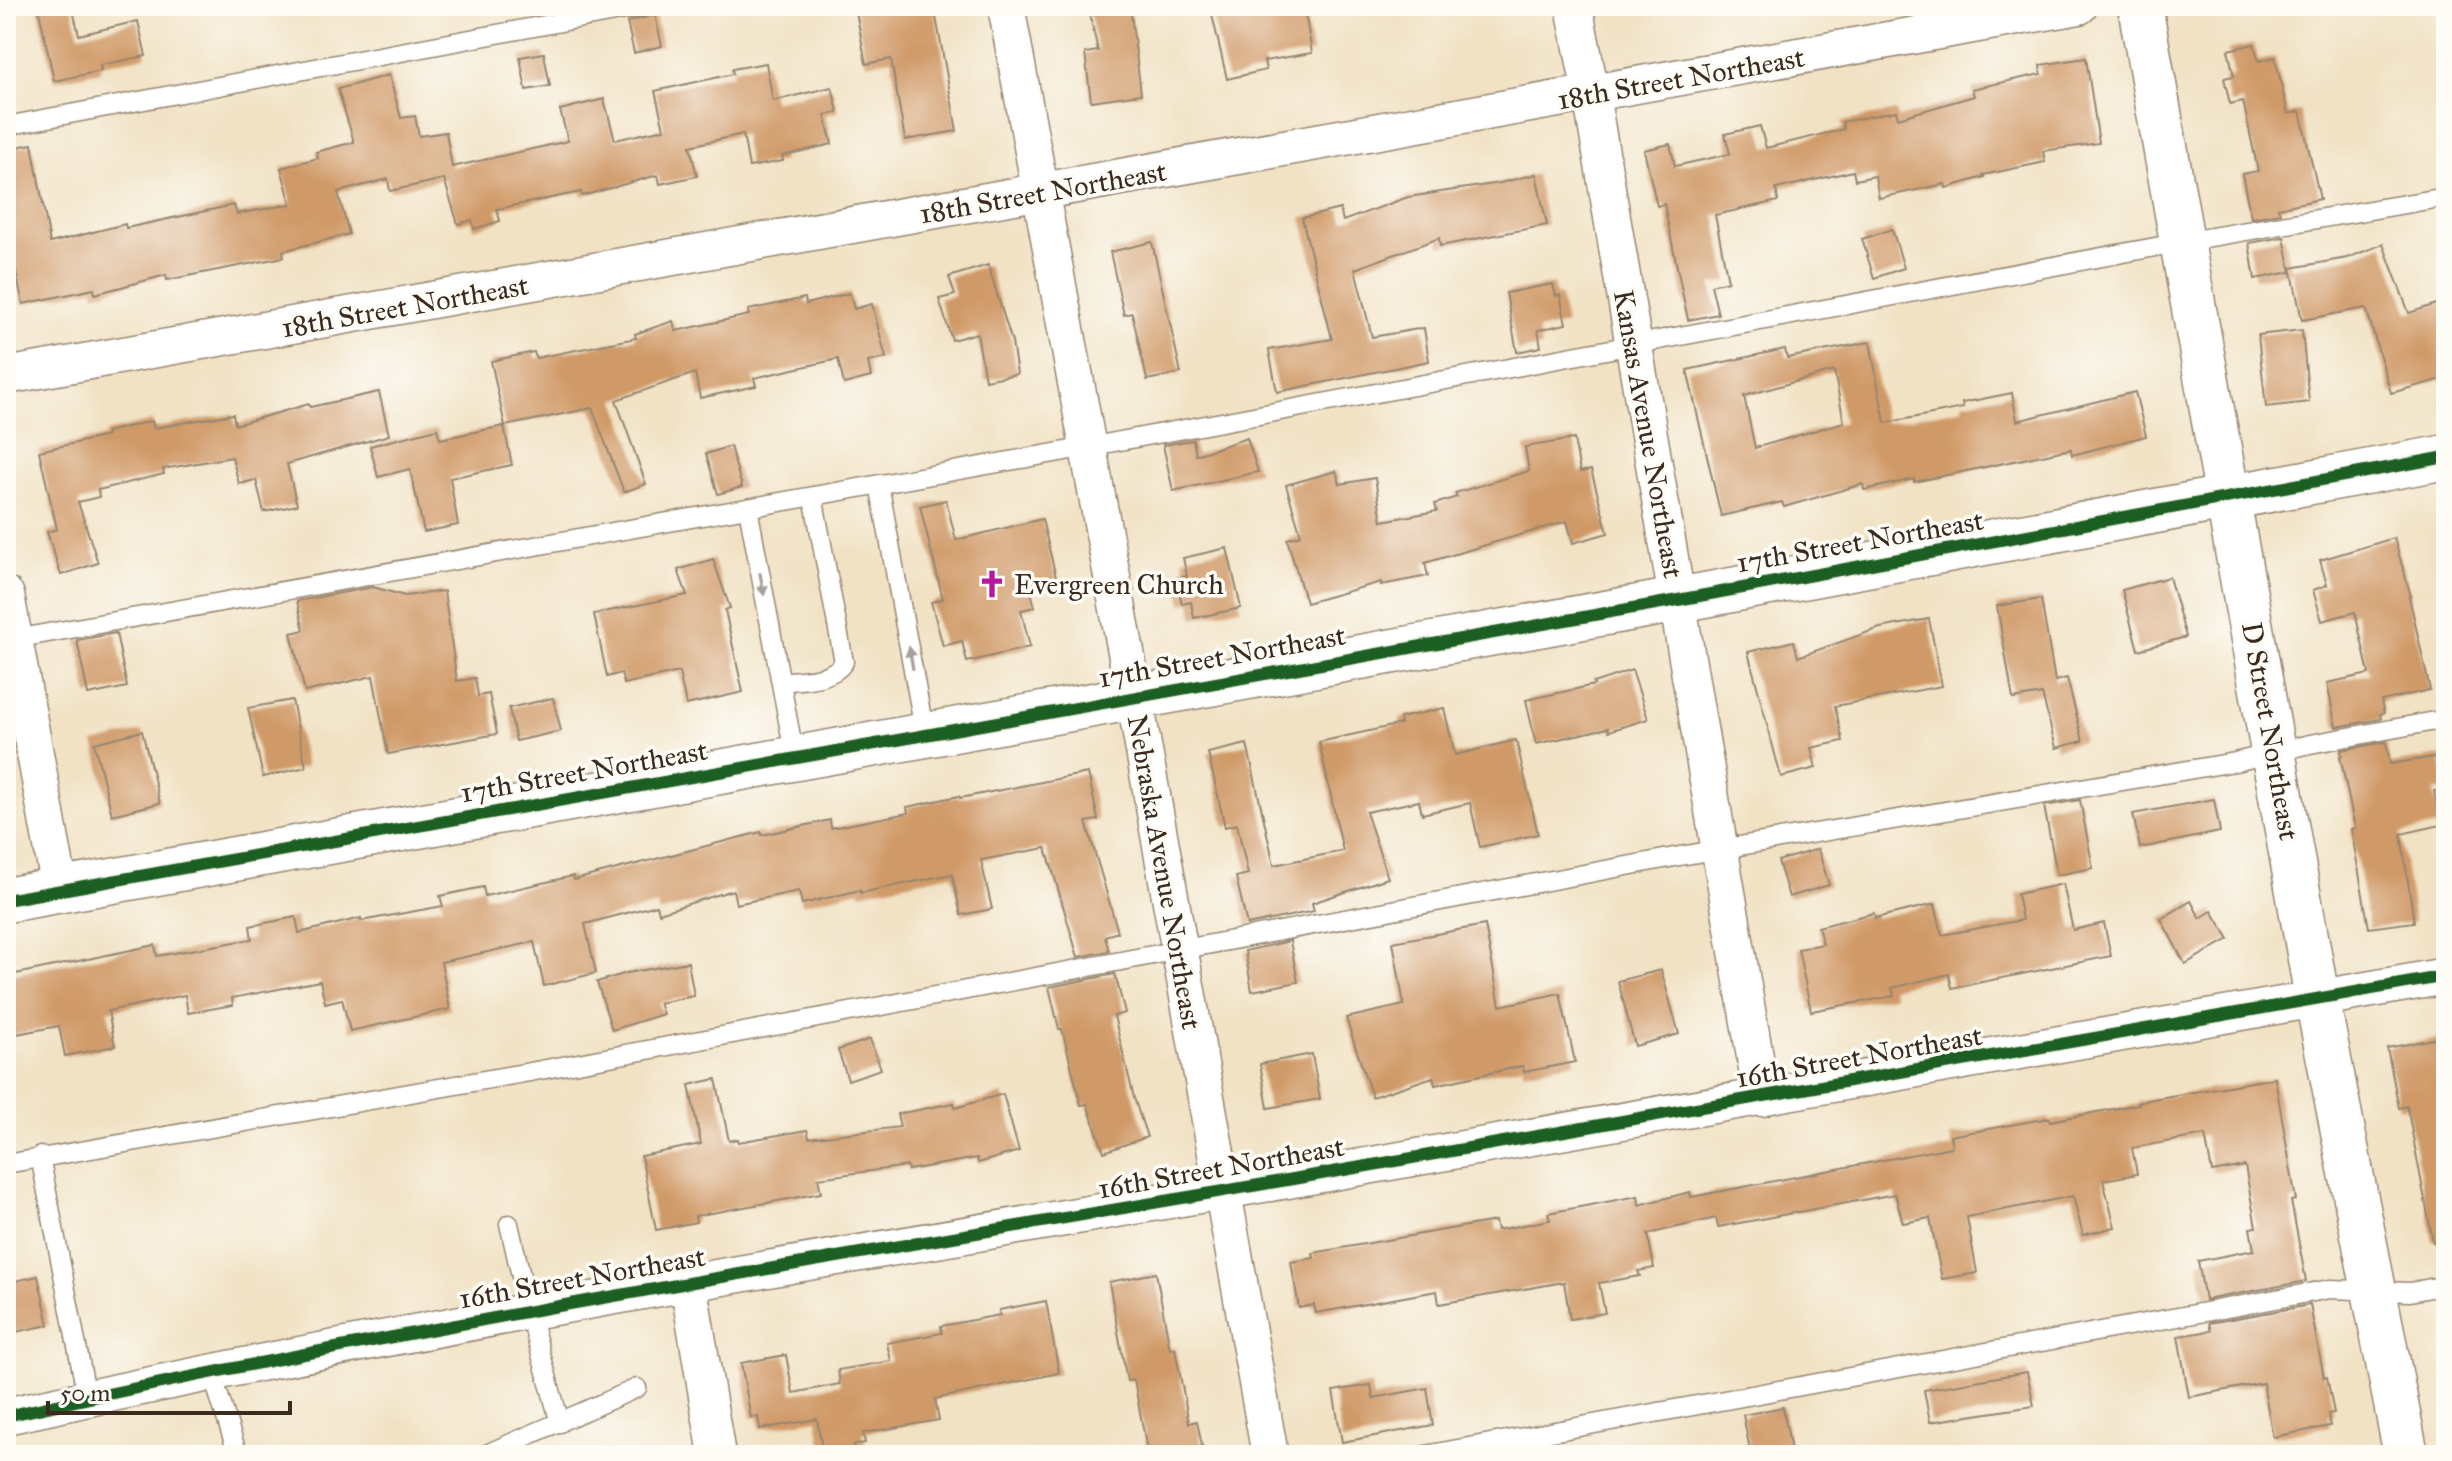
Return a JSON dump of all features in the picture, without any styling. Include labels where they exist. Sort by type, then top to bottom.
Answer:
[{"type":"main road","name":"D Street Northeast","points":[[2140,6],[2317,998],[2406,1455]]},
{"type":"main road","name":"17th Street Northeast","points":[[6,900],[1134,695],[1678,600],[2446,457]]},
{"type":"street","name":"Nebraska Avenue Northeast","points":[[1006,6],[1134,695],[1270,1455]]},
{"type":"street","name":"Kansas Avenue Northeast","points":[[1574,6],[1762,1098]]},
{"type":"street","name":"18th Street Northeast","points":[[6,376],[2079,6]]},
{"type":"street","points":[[6,595],[10,639],[60,890]]},
{"type":"street","name":"16th Street Northeast","points":[[6,1416],[211,1371],[688,1282],[1762,1098],[2446,976]]},
{"type":"street","points":[[688,1282],[717,1455]]},
{"type":"lane","points":[[6,126],[646,6]]},
{"type":"lane","points":[[10,639],[1088,447],[2182,242],[2446,197]]},
{"type":"lane","points":[[879,484],[925,735]]},
{"type":"lane","points":[[781,682],[829,675],[840,669],[844,662],[813,496]]},
{"type":"lane","points":[[748,508],[795,758]]},
{"type":"lane","points":[[6,1164],[546,1069],[1719,849],[2235,762],[2446,719]]},
{"type":"lane","points":[[40,1156],[87,1398]]},
{"type":"lane","points":[[509,1224],[560,1423]]},
{"type":"lane","points":[[1425,1455],[2330,1289],[2410,1292],[2446,1285]]},
{"type":"lane","points":[[211,1371],[238,1455]]},
{"type":"lane","points":[[484,1455],[637,1388]]},
{"type":"building","points":[[38,6],[72,6],[79,35],[138,21],[146,56],[100,65],[101,71],[54,81]]},
{"type":"building","points":[[855,6],[934,6],[957,131],[905,140],[891,59],[866,64]]},
{"type":"building","points":[[1088,6],[1130,6],[1141,94],[1091,101],[1085,53],[1098,51]]},
{"type":"building","points":[[1210,6],[1304,6],[1312,53],[1264,61],[1266,70],[1227,79]]},
{"type":"building","points":[[655,15],[662,46],[634,53],[627,22]]},
{"type":"building","points":[[2254,44],[2259,61],[2275,57],[2288,114],[2300,111],[2320,199],[2278,208],[2280,213],[2251,218],[2242,174],[2258,171],[2243,101],[2230,104],[2224,78],[2234,76],[2228,50]]},
{"type":"building","points":[[544,53],[550,86],[526,90],[520,57]]},
{"type":"building","points":[[2086,58],[2099,143],[2043,151],[2045,162],[1983,175],[1946,188],[1945,184],[1879,198],[1875,176],[1855,180],[1853,171],[1776,189],[1778,201],[1715,215],[1728,281],[1711,285],[1718,314],[1688,320],[1664,204],[1657,206],[1644,150],[1670,144],[1675,166],[1730,154],[1725,134],[1760,126],[1766,148],[1844,129],[1842,122],[1896,111],[1898,118],[1974,96],[1972,89],[2041,74],[2040,65]]},
{"type":"building","points":[[766,63],[773,101],[832,87],[838,112],[825,115],[832,144],[782,156],[783,161],[749,167],[743,134],[690,146],[697,176],[660,184],[658,175],[582,196],[581,192],[497,209],[500,221],[474,229],[472,220],[458,224],[444,179],[390,191],[388,179],[338,192],[349,234],[283,251],[284,257],[167,280],[166,275],[95,294],[94,289],[23,304],[6,227],[6,149],[32,144],[50,243],[125,224],[126,228],[234,205],[237,214],[291,204],[281,168],[318,158],[316,152],[354,142],[338,89],[389,75],[401,118],[415,116],[419,136],[446,132],[452,167],[568,141],[560,110],[604,99],[615,140],[664,129],[655,91],[733,74],[732,69]]},
{"type":"building","points":[[1536,174],[1547,225],[1440,246],[1439,238],[1355,269],[1372,337],[1424,328],[1429,361],[1277,392],[1269,350],[1332,339],[1302,218],[1340,209],[1343,221],[1408,197],[1500,183]]},
{"type":"building","points":[[1892,229],[1904,268],[1874,278],[1862,239]]},
{"type":"building","points":[[2284,237],[2291,272],[2255,279],[2249,243]]},
{"type":"building","points":[[1152,242],[1181,373],[1147,380],[1132,313],[1124,315],[1110,252]]},
{"type":"building","points":[[2383,244],[2409,313],[2446,301],[2446,378],[2391,393],[2366,308],[2302,320],[2291,268],[2347,258]]},
{"type":"building","points":[[988,265],[1012,342],[1017,374],[985,380],[977,333],[952,340],[939,299],[955,295],[949,277]]},
{"type":"building","points":[[1553,284],[1556,296],[1560,295],[1566,324],[1538,330],[1541,347],[1517,352],[1506,293]]},
{"type":"building","points":[[850,293],[854,309],[872,304],[886,358],[868,362],[871,377],[844,384],[838,359],[754,378],[756,386],[700,398],[695,373],[616,400],[646,484],[624,492],[592,408],[505,426],[491,361],[534,352],[536,358],[636,338],[635,334],[673,321],[676,331],[749,315],[748,310],[805,298],[806,304]]},
{"type":"building","points":[[2302,330],[2309,402],[2266,407],[2258,335]]},
{"type":"building","points":[[1870,342],[1885,423],[1963,408],[1962,403],[2012,393],[2017,421],[2135,392],[2146,436],[2072,455],[2071,449],[1914,482],[1914,479],[1864,490],[1863,484],[1784,507],[1782,502],[1721,516],[1687,370],[1785,349],[1787,358]],"holes":[[[1834,371],[1844,422],[1755,448],[1744,396]]]},
{"type":"building","points":[[379,392],[389,435],[287,464],[297,505],[264,512],[256,480],[239,484],[232,457],[163,469],[164,474],[98,490],[99,497],[78,502],[98,563],[61,575],[47,532],[57,529],[39,451],[107,436],[106,432],[152,421],[154,428],[233,414],[235,425],[309,404],[310,407]]},
{"type":"building","points":[[504,426],[512,465],[450,478],[458,525],[424,532],[410,469],[378,477],[370,446],[437,429],[440,439]]},
{"type":"building","points":[[1247,438],[1258,472],[1173,491],[1163,445],[1193,440],[1196,455]]},
{"type":"building","points":[[1574,439],[1580,472],[1591,470],[1608,533],[1573,543],[1567,521],[1425,563],[1428,576],[1381,585],[1381,582],[1306,603],[1287,539],[1301,535],[1286,485],[1336,471],[1340,484],[1375,478],[1382,521],[1437,511],[1435,504],[1457,497],[1455,493],[1529,471],[1525,447]]},
{"type":"building","points":[[730,446],[742,487],[718,494],[706,454]]},
{"type":"building","name":"Evergreen Church","points":[[946,500],[956,540],[1042,519],[1057,581],[1030,588],[1035,607],[1021,610],[1030,647],[967,662],[962,641],[943,646],[931,602],[943,599],[920,506]]},
{"type":"building","points":[[2394,538],[2411,596],[2430,690],[2381,701],[2384,713],[2380,714],[2381,719],[2336,727],[2327,683],[2369,674],[2355,612],[2322,621],[2313,590],[2327,585],[2320,560]]},
{"type":"building","points":[[1227,548],[1241,608],[1194,618],[1191,602],[1182,604],[1176,578],[1187,576],[1183,558]]},
{"type":"building","points":[[713,559],[730,608],[725,610],[743,692],[686,705],[679,672],[624,684],[621,673],[607,677],[594,614],[687,595],[678,570]]},
{"type":"building","points":[[2169,577],[2186,637],[2138,650],[2122,590]]},
{"type":"building","points":[[373,587],[405,596],[444,591],[457,681],[475,678],[478,696],[489,694],[497,734],[388,754],[373,676],[305,692],[291,633],[304,630],[297,601]]},
{"type":"building","points":[[2041,599],[2055,681],[2067,678],[2083,741],[2056,748],[2042,694],[2013,699],[1997,606]]},
{"type":"building","points":[[1929,619],[1942,686],[1835,706],[1843,741],[1811,748],[1816,768],[1781,777],[1748,652],[1794,641],[1798,657],[1880,628]]},
{"type":"building","points":[[116,633],[127,687],[88,695],[77,640]]},
{"type":"building","points":[[1632,670],[1648,719],[1609,731],[1608,728],[1536,744],[1526,700],[1594,685]]},
{"type":"building","points":[[553,698],[561,731],[516,741],[509,708]]},
{"type":"building","points":[[292,700],[306,767],[263,777],[248,708]]},
{"type":"building","points":[[1444,708],[1455,755],[1516,740],[1538,834],[1480,847],[1470,803],[1422,814],[1419,801],[1366,812],[1388,878],[1312,903],[1314,911],[1247,925],[1236,877],[1248,874],[1237,824],[1225,827],[1208,753],[1247,744],[1274,865],[1343,851],[1319,742],[1401,724],[1400,718]]},
{"type":"building","points":[[142,731],[160,803],[112,815],[94,743]]},
{"type":"building","points":[[2386,742],[2390,764],[2441,756],[2446,789],[2434,791],[2441,825],[2401,834],[2414,922],[2369,928],[2351,829],[2355,828],[2340,756],[2341,750]]},
{"type":"building","points":[[1088,773],[1098,820],[1086,822],[1118,932],[1105,936],[1109,951],[1078,957],[1046,848],[981,860],[992,909],[961,915],[952,874],[802,904],[799,891],[736,904],[733,890],[659,913],[657,905],[585,924],[596,973],[544,986],[534,942],[441,962],[450,1009],[350,1031],[342,999],[325,1003],[320,981],[232,998],[233,1005],[188,1013],[185,995],[108,1011],[115,1046],[65,1056],[59,1026],[6,1036],[6,976],[155,945],[157,956],[252,939],[250,926],[296,917],[299,933],[361,918],[361,921],[443,906],[440,896],[483,887],[485,896],[573,876],[574,880],[761,832],[762,835],[830,820],[831,828],[908,813],[907,807]]},
{"type":"building","points":[[2214,799],[2220,832],[2140,848],[2133,814]]},
{"type":"building","points":[[2080,800],[2093,868],[2057,875],[2044,806]]},
{"type":"building","points":[[1818,849],[1829,885],[1789,897],[1778,861]]},
{"type":"building","points":[[2063,884],[2073,930],[2104,923],[2111,956],[1952,988],[1949,974],[1892,988],[1894,996],[1811,1011],[1798,949],[1823,944],[1818,927],[1874,913],[1875,918],[1935,904],[1942,935],[2022,920],[2017,894]]},
{"type":"building","points":[[2191,901],[2200,918],[2212,911],[2229,939],[2185,964],[2161,919]]},
{"type":"building","points":[[1485,925],[1500,1006],[1560,993],[1575,1062],[1524,1072],[1522,1066],[1435,1085],[1433,1077],[1372,1097],[1346,1018],[1404,1005],[1393,942]]},
{"type":"building","points":[[1290,941],[1298,982],[1252,991],[1245,951]]},
{"type":"building","points":[[688,962],[694,996],[659,1003],[663,1014],[612,1030],[597,982]]},
{"type":"building","points":[[1661,970],[1679,1034],[1635,1046],[1618,981]]},
{"type":"building","points":[[1115,974],[1125,1013],[1114,1016],[1147,1137],[1104,1152],[1087,1104],[1081,1105],[1049,987]]},
{"type":"building","points":[[2439,1038],[2446,1076],[2446,1241],[2433,1242],[2407,1106],[2399,1108],[2387,1048]]},
{"type":"building","points":[[870,1039],[881,1069],[848,1080],[838,1050]]},
{"type":"building","points":[[1312,1054],[1320,1099],[1268,1108],[1260,1064]]},
{"type":"building","points":[[2275,1078],[2296,1200],[2291,1201],[2306,1281],[2205,1300],[2198,1261],[2254,1250],[2250,1228],[2256,1227],[2245,1166],[2212,1172],[2205,1135],[2132,1148],[2137,1174],[2103,1180],[2115,1227],[2083,1235],[2073,1196],[1967,1217],[1977,1273],[1942,1279],[1930,1218],[1903,1223],[1895,1194],[1718,1227],[1716,1218],[1648,1234],[1654,1268],[1638,1271],[1640,1276],[1599,1283],[1605,1313],[1570,1319],[1564,1282],[1439,1304],[1437,1291],[1316,1313],[1314,1305],[1299,1308],[1291,1262],[1314,1258],[1313,1253],[1495,1221],[1497,1230],[1550,1220],[1548,1213],[1638,1196],[1639,1205],[1690,1192],[1691,1197],[1952,1147],[1950,1136],[2049,1118],[2050,1121]]},
{"type":"building","points":[[716,1079],[729,1141],[807,1130],[809,1138],[900,1127],[897,1114],[954,1103],[955,1108],[1003,1094],[1019,1151],[978,1163],[977,1158],[908,1170],[907,1166],[818,1178],[821,1193],[695,1216],[696,1222],[656,1230],[641,1156],[701,1144],[689,1085]]},
{"type":"building","points":[[1156,1273],[1170,1349],[1175,1348],[1189,1423],[1197,1421],[1203,1451],[1182,1455],[1148,1455],[1134,1380],[1127,1381],[1109,1282]]},
{"type":"building","points":[[38,1276],[49,1325],[6,1334],[6,1283]]},
{"type":"building","points":[[1046,1301],[1059,1373],[935,1399],[939,1420],[863,1433],[865,1443],[854,1445],[856,1455],[823,1455],[817,1419],[760,1429],[758,1417],[751,1418],[741,1363],[786,1355],[793,1393],[840,1384],[838,1370],[891,1361],[887,1343],[942,1333],[941,1326],[1000,1315],[999,1310]]},
{"type":"building","points":[[2310,1305],[2334,1413],[2328,1414],[2330,1426],[2273,1437],[2263,1383],[2189,1397],[2178,1336],[2211,1331],[2209,1323]]},
{"type":"building","points":[[2027,1372],[2034,1406],[1930,1422],[1924,1390]]},
{"type":"building","points":[[1371,1385],[1373,1398],[1427,1388],[1433,1425],[1342,1442],[1333,1391]]},
{"type":"building","points":[[1783,1407],[1791,1451],[1751,1455],[1743,1415]]},
{"type":"cycle path","points":[[6,900],[1678,600],[2446,457]]},
{"type":"cycle path","points":[[6,1416],[487,1319],[2446,976]]},
{"type":"place","name":"Evergreen Church","points":[[992,584]]}]
